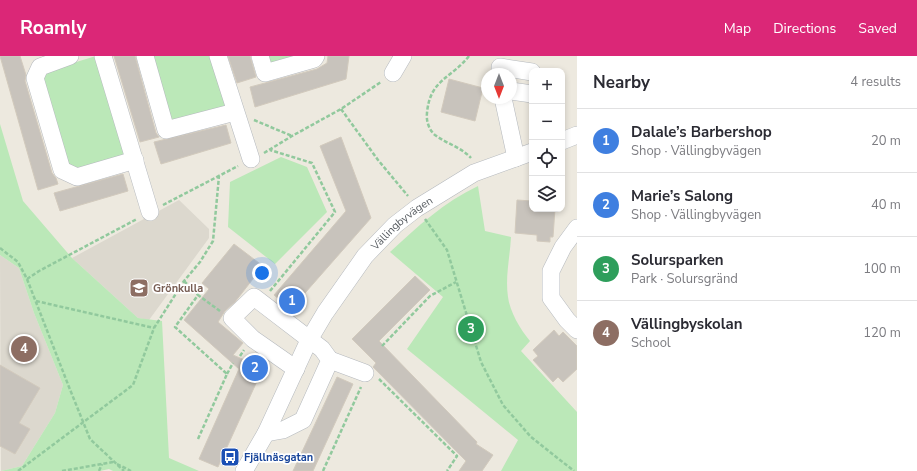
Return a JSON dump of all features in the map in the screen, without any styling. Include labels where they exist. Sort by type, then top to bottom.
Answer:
[{"type":"street","points":[[70,56],[40,67],[35,78],[62,170],[77,177],[135,160]]},
{"type":"street","points":[[103,56],[150,212]]},
{"type":"street","points":[[144,56],[166,130],[235,112]]},
{"type":"street","points":[[218,56],[251,159]]},
{"type":"street","points":[[260,56],[265,74],[314,59],[316,56]]},
{"type":"street","points":[[393,73],[402,56]]},
{"type":"street","points":[[517,70],[529,72]]},
{"type":"street","points":[[517,92],[529,94]]},
{"type":"street","points":[[504,104],[516,158]]},
{"type":"street","points":[[564,140],[577,135]]},
{"type":"street","name":"Vällingbyvägen","points":[[244,471],[266,433],[309,340],[325,313],[365,256],[395,225],[418,208],[474,173],[529,153]]},
{"type":"street","points":[[577,228],[563,247],[551,271],[551,298],[567,320],[577,330]]},
{"type":"street","points":[[296,370],[253,339],[232,318],[254,297],[322,349],[330,360],[366,373]]},
{"type":"street","points":[[266,433],[283,430],[302,420],[330,360]]},
{"type":"path","points":[[468,56],[432,91],[428,103],[426,118],[429,127],[435,134],[465,152],[483,170]]},
{"type":"path","points":[[27,279],[39,271],[150,212],[270,150],[341,109],[368,92],[393,73]]},
{"type":"path","points":[[341,109],[378,160],[418,208],[447,250],[481,362],[503,405],[531,437],[574,471]]},
{"type":"path","points":[[235,112],[292,136]]},
{"type":"path","points":[[260,302],[335,212],[312,163],[270,150]]},
{"type":"path","points":[[18,471],[133,385],[154,328],[184,281],[200,262],[213,241],[219,176]]},
{"type":"path","points":[[0,248],[18,262],[27,279],[90,439],[124,471]]},
{"type":"path","points":[[184,281],[198,295],[232,318]]},
{"type":"path","points":[[382,346],[430,296],[456,282]]},
{"type":"path","points":[[198,295],[175,327],[228,374]]},
{"type":"path","points":[[36,301],[154,328]]},
{"type":"path","points":[[198,439],[234,363]]},
{"type":"path","points":[[323,471],[363,383],[367,368],[457,456],[447,471]]},
{"type":"path","points":[[62,471],[113,462],[131,471]]},
{"type":"path","points":[[99,471],[103,464]]},
{"type":"shaded area","name":"Grönkulla","points":[[179,200],[209,229],[209,238],[149,320],[138,318],[72,258]]},
{"type":"shaded area","points":[[0,255],[19,268],[34,313],[63,385],[55,413],[22,466],[1,471]]},
{"type":"green space","points":[[96,56],[127,159],[80,172],[66,167],[40,82],[50,70]]},
{"type":"green space","points":[[149,56],[214,56],[230,109],[171,124]]},
{"type":"green space","points":[[264,56],[309,56],[267,69]]},
{"type":"green space","points":[[0,124],[23,201],[72,258],[138,318],[162,321],[169,458],[199,471],[113,471],[109,469],[100,471],[1,471],[22,466],[55,413],[63,385],[34,313],[19,268],[0,255]]},
{"type":"green space","points":[[281,157],[307,167],[327,212],[275,264],[228,227],[230,182]]},
{"type":"green space","points":[[478,186],[485,231],[511,237],[507,274],[509,303],[516,320],[530,341],[521,351],[577,412],[577,471],[501,471],[518,440],[407,349],[443,297],[390,252],[442,207]]},
{"type":"building","points":[[0,56],[20,56],[26,75],[25,81],[52,173],[58,184],[38,190]]},
{"type":"building","points":[[114,56],[135,56],[156,133],[159,137],[140,142]]},
{"type":"building","points":[[228,56],[250,56],[256,77],[237,83]]},
{"type":"building","points":[[328,56],[349,56],[346,79],[255,107],[250,87],[317,69],[327,63]]},
{"type":"building","points":[[449,79],[481,87],[481,96],[475,121],[441,112]]},
{"type":"building","points":[[226,125],[231,143],[161,164],[154,142]]},
{"type":"building","points":[[341,137],[371,218],[291,309],[274,295],[346,211],[320,146]]},
{"type":"building","points":[[123,174],[128,191],[60,211],[54,193]]},
{"type":"building","points":[[517,200],[529,201],[529,212],[555,212],[553,237],[550,237],[550,242],[537,241],[537,235],[515,233]]},
{"type":"building","points":[[234,244],[263,266],[235,302],[225,311],[218,322],[243,343],[233,355],[263,368],[218,467],[199,459],[239,369],[184,320],[209,289],[202,283]]},
{"type":"building","points":[[415,276],[430,290],[379,341],[477,442],[476,444],[493,455],[482,471],[459,471],[466,461],[373,367],[376,363],[352,339]]},
{"type":"building","points":[[554,330],[559,336],[563,332],[577,346],[577,369],[563,382],[558,377],[553,382],[533,360],[538,356],[533,350]]},
{"type":"building","points":[[0,365],[40,388],[19,423],[30,429],[15,454],[0,446]]},
{"type":"building","points":[[337,377],[353,384],[313,471],[293,471]]},
{"type":"place","name":"Grönkulla","points":[[139,288]]},
{"type":"place","name":"Dalale’s Barbershop","points":[[292,301]]},
{"type":"place","name":"Solursparken","points":[[471,329]]},
{"type":"place","name":"Vällingbyskolan","points":[[24,349]]},
{"type":"place","name":"Marie’s Salong","points":[[255,368]]},
{"type":"place","name":"Fjällnäsgatan","points":[[230,457]]}]
